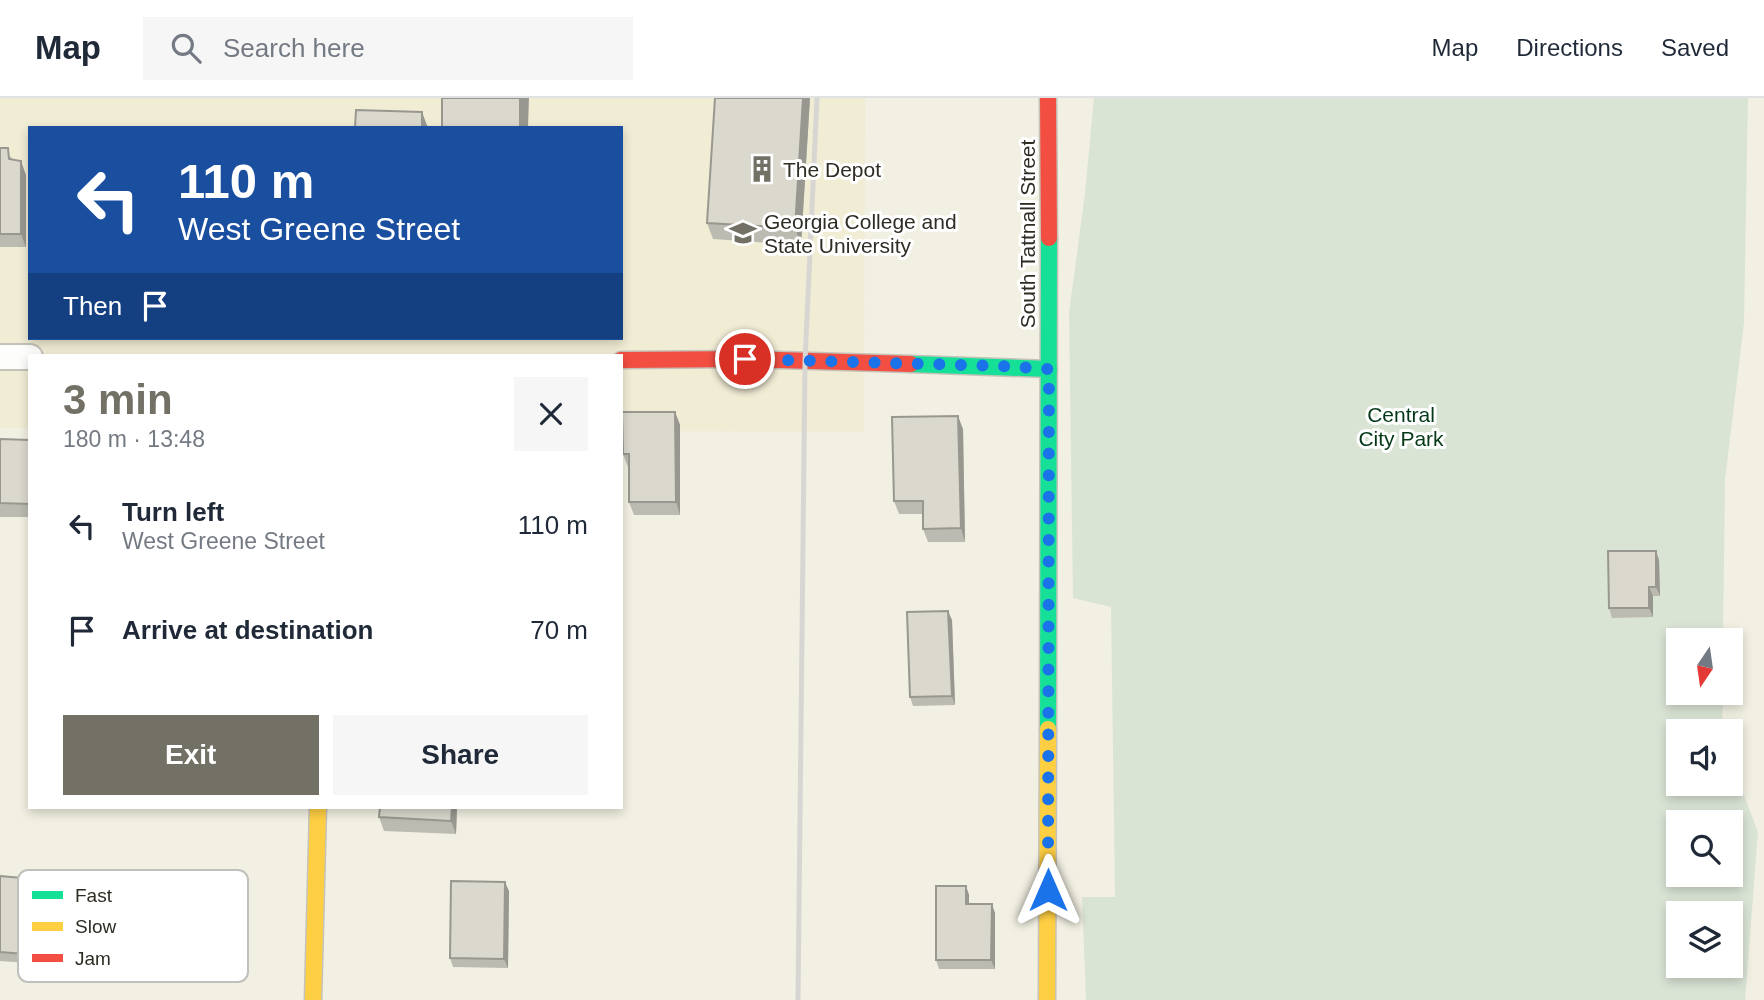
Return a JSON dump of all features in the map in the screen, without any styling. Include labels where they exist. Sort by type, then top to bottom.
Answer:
[{"type":"street","name":"South Tattnall Street","points":[[1047,1000],[1048,98]]},
{"type":"street","points":[[0,357],[28,357]]},
{"type":"street","points":[[623,360],[745,359],[1049,369]]},
{"type":"street","points":[[313,1000],[318,809]]},
{"type":"shaded area","name":"Georgia College and State University","points":[[0,98],[865,98],[864,432],[623,431],[623,354],[28,354],[28,428],[0,428]]},
{"type":"green space","name":"Central City Park","points":[[1094,98],[1748,98],[1744,323],[1725,480],[1723,628],[1666,628],[1666,705],[1723,705],[1722,719],[1666,719],[1666,796],[1743,796],[1743,793],[1758,832],[1745,1000],[1086,1000],[1082,897],[1115,897],[1111,607],[1073,598],[1069,313]]},
{"type":"building","points":[[442,98],[520,98],[520,126],[442,126]]},
{"type":"building","name":"The Depot","points":[[715,98],[803,98],[795,228],[707,223]]},
{"type":"building","points":[[356,110],[422,112],[422,126],[355,126]]},
{"type":"building","points":[[0,148],[8,148],[9,159],[21,161],[21,234],[0,234]]},
{"type":"building","points":[[623,412],[675,412],[676,502],[629,502],[629,454],[623,454]]},
{"type":"building","points":[[958,416],[961,528],[923,529],[923,501],[894,501],[892,417]]},
{"type":"building","points":[[0,439],[28,440],[28,504],[0,503]]},
{"type":"building","points":[[1608,551],[1656,551],[1656,587],[1649,587],[1649,608],[1609,608]]},
{"type":"building","points":[[948,611],[952,696],[910,697],[907,612]]},
{"type":"building","points":[[380,809],[452,809],[451,821],[379,817]]},
{"type":"building","points":[[0,876],[18,878],[18,953],[0,952]]},
{"type":"building","points":[[451,881],[505,882],[504,959],[450,958]]},
{"type":"building","points":[[936,886],[966,886],[966,904],[992,904],[991,960],[936,960]]},
{"type":"railway","points":[[798,1000],[805,362],[817,98]]},
{"type":"traffic: fast","points":[[1048,729],[1049,238]]},
{"type":"traffic: fast","points":[[911,364],[1049,369]]},
{"type":"traffic: slow","points":[[1047,1000],[1048,729]]},
{"type":"traffic: slow","points":[[313,1000],[318,809]]},
{"type":"traffic: jam","points":[[1048,98],[1049,238]]},
{"type":"traffic: jam","points":[[623,360],[745,359],[911,364]]},
{"type":"place","name":"The Depot","points":[[762,169]]},
{"type":"place","name":"Georgia College and State University","points":[[743,233]]},
{"type":"route","points":[[745,359],[1049,369],[1048,890]]}]
